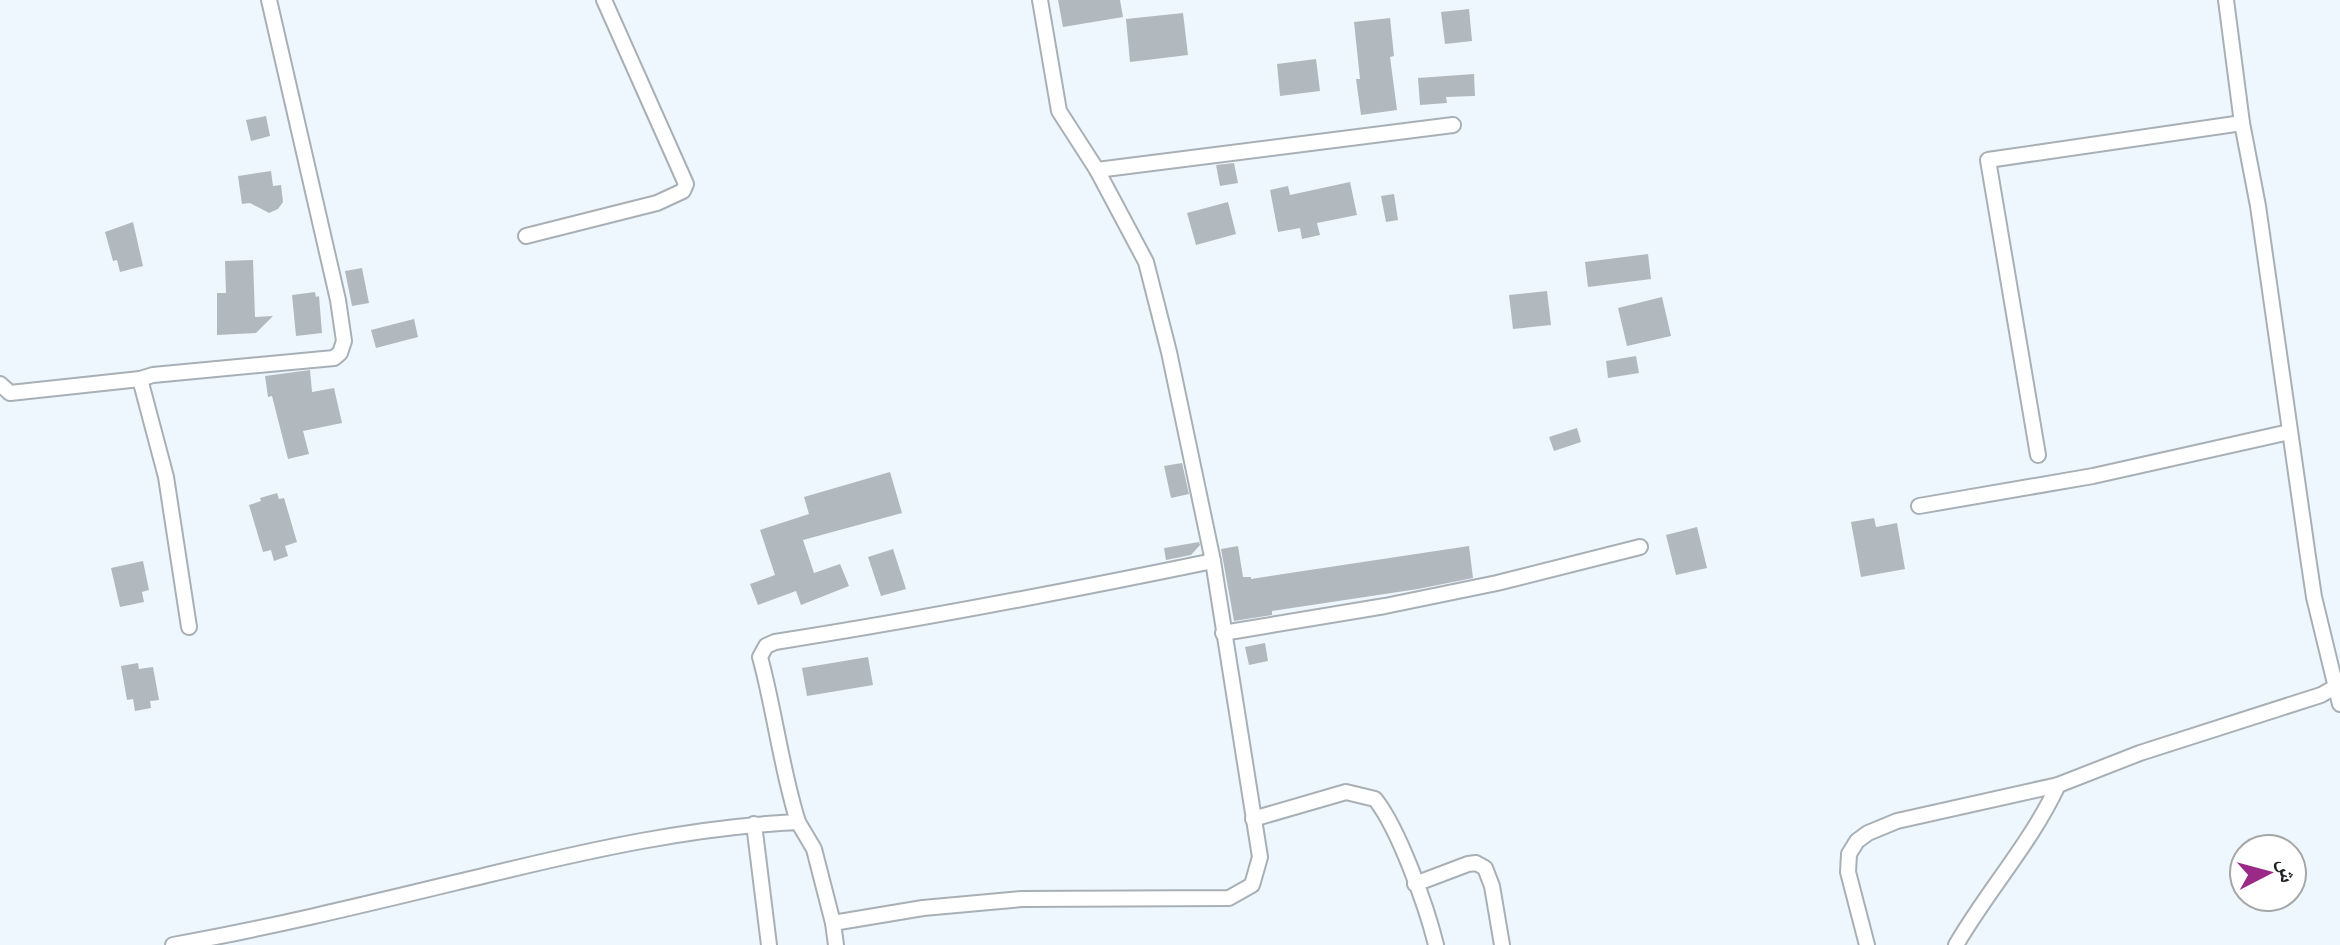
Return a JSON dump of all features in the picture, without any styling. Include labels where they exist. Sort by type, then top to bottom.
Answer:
[{"type":"street","points":[[0,384],[10,393],[153,375],[334,358],[340,353],[344,341],[338,300],[269,0]]},
{"type":"street","points":[[526,236],[657,203],[683,191],[686,184],[604,0]]},
{"type":"street","points":[[833,923],[923,908],[1022,899],[1229,898],[1246,891],[1257,873],[1260,857],[1213,561],[1169,352],[1146,262],[1097,170],[1059,111],[1040,0]]},
{"type":"street","points":[[2226,0],[2314,597],[2340,704]]},
{"type":"street","points":[[2038,455],[1988,160],[2242,123]]},
{"type":"street","points":[[1097,170],[1453,125]]},
{"type":"street","points":[[140,379],[166,477],[189,627]]},
{"type":"street","points":[[1919,506],[2093,476],[2289,432]]},
{"type":"street","points":[[1223,633],[1441,595],[1640,547]]},
{"type":"street","points":[[836,945],[814,849],[798,822],[787,788],[760,657],[766,646],[1213,561]]},
{"type":"street","points":[[1867,945],[1848,872],[1849,854],[1857,841],[1868,833],[1897,821],[2058,785],[2140,753],[2321,695],[2337,686]]},
{"type":"street","points":[[1956,945],[2025,845],[2058,785]]},
{"type":"street","points":[[1253,819],[1346,792],[1375,799],[1381,806],[1415,884],[1436,945]]},
{"type":"street","points":[[173,945],[224,936],[580,852],[723,826],[798,822]]},
{"type":"street","points":[[754,824],[769,945]]},
{"type":"street","points":[[1415,884],[1468,864],[1476,863],[1485,868],[1492,886],[1502,945]]},
{"type":"building","points":[[1058,0],[1120,0],[1123,17],[1063,27]]},
{"type":"building","points":[[1469,9],[1472,41],[1445,44],[1441,12]]},
{"type":"building","points":[[1183,13],[1188,55],[1130,62],[1126,19]]},
{"type":"building","points":[[1390,18],[1394,56],[1390,57],[1397,110],[1361,115],[1354,22]]},
{"type":"building","points":[[1316,59],[1320,91],[1280,96],[1277,64]]},
{"type":"building","points":[[1474,74],[1475,96],[1446,97],[1447,103],[1420,105],[1418,78]]},
{"type":"building","points":[[266,116],[270,136],[251,141],[246,120]]},
{"type":"building","points":[[1234,163],[1238,183],[1220,186],[1216,165]]},
{"type":"building","points":[[271,171],[273,186],[281,185],[283,202],[278,209],[269,213],[250,203],[242,204],[238,176]]},
{"type":"building","points":[[1350,182],[1357,215],[1317,223],[1320,235],[1302,239],[1300,228],[1278,232],[1270,190],[1288,186],[1290,195]]},
{"type":"building","points":[[1394,194],[1398,220],[1386,222],[1381,196]]},
{"type":"building","points":[[1228,202],[1236,234],[1196,245],[1187,213]]},
{"type":"building","points":[[133,222],[143,266],[120,272],[117,260],[113,261],[105,232]]},
{"type":"building","points":[[1648,254],[1651,279],[1588,287],[1585,262]]},
{"type":"building","points":[[253,260],[255,317],[273,316],[256,333],[217,335],[217,293],[226,293],[225,261]]},
{"type":"building","points":[[362,268],[369,303],[352,306],[345,271]]},
{"type":"building","points":[[1547,291],[1551,325],[1513,329],[1509,295]]},
{"type":"building","points":[[315,292],[316,297],[319,296],[322,333],[296,336],[292,295]]},
{"type":"building","points":[[1662,297],[1671,336],[1627,346],[1618,308]]},
{"type":"building","points":[[414,319],[418,337],[376,348],[371,330]]},
{"type":"building","points":[[1636,356],[1639,373],[1608,378],[1606,361]]},
{"type":"building","points":[[310,370],[312,392],[334,388],[342,423],[303,431],[309,454],[288,459],[272,396],[268,397],[265,376]]},
{"type":"building","points":[[1577,428],[1581,442],[1554,451],[1549,437]]},
{"type":"building","points":[[1182,463],[1189,494],[1171,498],[1164,466]]},
{"type":"building","points":[[890,472],[902,513],[803,540],[814,573],[840,564],[849,586],[801,605],[796,591],[758,605],[750,584],[775,575],[760,530],[809,514],[804,497]]},
{"type":"building","points":[[277,493],[279,499],[284,498],[297,542],[285,546],[288,556],[274,561],[271,550],[263,552],[249,505]]},
{"type":"building","points":[[1874,518],[1876,527],[1897,523],[1905,569],[1861,577],[1851,522]]},
{"type":"building","points":[[1697,527],[1707,568],[1676,575],[1666,535]]},
{"type":"building","points":[[1199,542],[1200,545],[1191,555],[1166,560],[1164,548]]},
{"type":"building","points":[[1238,546],[1243,577],[1251,579],[1469,546],[1473,578],[1272,611],[1272,615],[1234,621],[1221,549]]},
{"type":"building","points":[[893,549],[906,589],[881,596],[868,557]]},
{"type":"building","points":[[143,561],[149,590],[142,592],[144,602],[120,607],[111,568]]},
{"type":"building","points":[[1265,643],[1268,661],[1249,665],[1245,647]]},
{"type":"building","points":[[868,657],[873,685],[807,696],[802,668]]},
{"type":"building","points":[[138,663],[139,669],[153,667],[159,700],[150,701],[151,708],[135,711],[133,699],[127,700],[121,666]]}]
